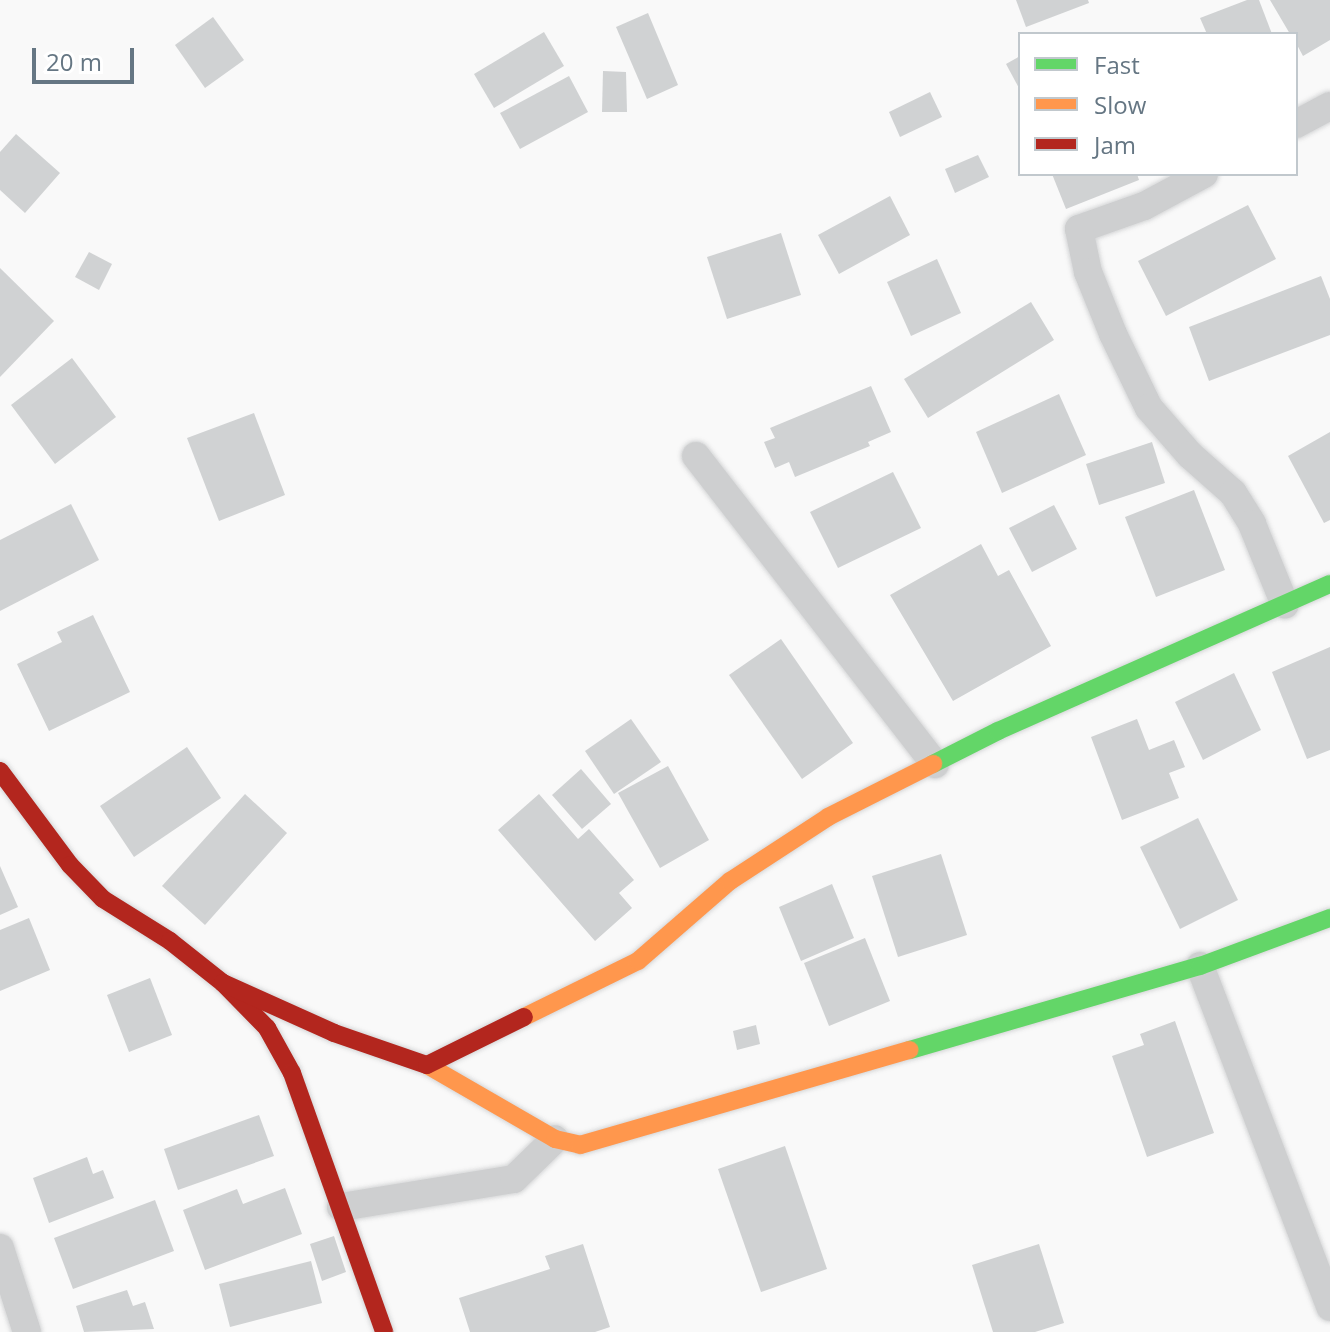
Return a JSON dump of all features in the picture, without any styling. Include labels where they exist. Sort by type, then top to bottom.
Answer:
[{"type":"street","points":[[1298,123],[1330,106]]},
{"type":"street","points":[[1200,176],[1144,206],[1079,229],[1088,272],[1113,334],[1149,408],[1190,455],[1233,493],[1252,524],[1285,605]]},
{"type":"street","points":[[696,456],[935,764]]},
{"type":"street","points":[[427,1065],[638,961],[730,881],[828,817],[998,731],[1330,584]]},
{"type":"street","points":[[0,771],[70,865],[103,899],[170,941],[223,983],[267,1028],[292,1073],[384,1332]]},
{"type":"street","points":[[223,983],[334,1033],[427,1065],[555,1139],[580,1145],[1200,966],[1330,918]]},
{"type":"street","points":[[1200,966],[1330,1307]]},
{"type":"street","points":[[341,1207],[514,1179],[555,1139]]},
{"type":"street","points":[[0,1248],[27,1332]]},
{"type":"building","points":[[1016,0],[1088,0],[1089,3],[1026,27]]},
{"type":"building","points":[[1247,0],[1259,0],[1271,32],[1206,32],[1200,18]]},
{"type":"building","points":[[1270,0],[1330,0],[1330,40],[1303,56],[1298,47],[1298,32],[1289,32]]},
{"type":"building","points":[[648,13],[678,85],[647,99],[616,27]]},
{"type":"building","points":[[213,17],[244,60],[205,88],[175,45]]},
{"type":"building","points":[[544,32],[564,66],[494,108],[474,74]]},
{"type":"building","points":[[1018,57],[1018,86],[1006,64]]},
{"type":"building","points":[[603,71],[626,72],[627,112],[602,112]]},
{"type":"building","points":[[569,76],[588,112],[520,149],[500,113]]},
{"type":"building","points":[[930,92],[942,117],[900,137],[889,112]]},
{"type":"building","points":[[16,134],[60,173],[25,213],[0,190],[0,152]]},
{"type":"building","points":[[978,155],[989,177],[955,193],[945,169]]},
{"type":"building","points":[[1053,176],[1138,176],[1139,180],[1066,209]]},
{"type":"building","points":[[890,196],[910,235],[839,274],[818,235]]},
{"type":"building","points":[[1248,205],[1276,259],[1166,316],[1138,261]]},
{"type":"building","points":[[781,233],[801,295],[727,319],[707,257]]},
{"type":"building","points":[[89,252],[112,264],[99,290],[75,277]]},
{"type":"building","points":[[937,259],[961,313],[911,336],[887,282]]},
{"type":"building","points":[[0,268],[54,321],[0,377]]},
{"type":"building","points":[[1321,276],[1330,299],[1330,335],[1209,381],[1189,327]]},
{"type":"building","points":[[1031,302],[1054,340],[928,418],[904,379]]},
{"type":"building","points":[[72,358],[116,417],[55,464],[11,405]]},
{"type":"building","points":[[871,386],[891,432],[868,442],[870,446],[795,477],[789,462],[775,468],[764,442],[775,438],[770,428]]},
{"type":"building","points":[[1059,394],[1086,455],[1002,493],[976,432]]},
{"type":"building","points":[[254,413],[285,495],[219,521],[187,438]]},
{"type":"building","points":[[1330,432],[1330,520],[1324,523],[1288,456]]},
{"type":"building","points":[[1152,442],[1165,483],[1099,505],[1086,464]]},
{"type":"building","points":[[893,472],[921,528],[838,568],[810,512]]},
{"type":"building","points":[[1194,490],[1225,570],[1156,597],[1125,517]]},
{"type":"building","points":[[71,504],[99,560],[0,611],[0,540]]},
{"type":"building","points":[[1054,505],[1077,549],[1032,572],[1009,528]]},
{"type":"building","points":[[981,544],[998,576],[1009,570],[1051,646],[953,701],[890,595]]},
{"type":"building","points":[[93,615],[130,692],[49,731],[17,664],[62,642],[57,632]]},
{"type":"building","points":[[781,639],[853,743],[802,779],[729,675]]},
{"type":"building","points":[[1330,647],[1330,750],[1307,759],[1272,672]]},
{"type":"building","points":[[1234,673],[1261,730],[1203,760],[1175,702]]},
{"type":"building","points":[[631,719],[661,762],[614,794],[585,751]]},
{"type":"building","points":[[1137,719],[1149,750],[1174,740],[1185,767],[1169,773],[1179,798],[1122,820],[1091,737]]},
{"type":"building","points":[[187,747],[221,798],[134,857],[100,806]]},
{"type":"building","points":[[668,766],[709,840],[660,868],[618,793]]},
{"type":"building","points":[[581,769],[611,804],[582,829],[552,795]]},
{"type":"building","points":[[245,794],[287,833],[205,925],[162,886]]},
{"type":"building","points":[[539,794],[578,839],[589,829],[634,880],[619,893],[632,908],[595,941],[498,830]]},
{"type":"building","points":[[1198,818],[1238,900],[1180,929],[1140,847]]},
{"type":"building","points":[[941,854],[967,935],[898,957],[872,876]]},
{"type":"building","points":[[0,866],[18,907],[0,915]]},
{"type":"building","points":[[832,884],[854,938],[801,961],[779,907]]},
{"type":"building","points":[[29,918],[50,970],[0,991],[0,930]]},
{"type":"building","points":[[865,938],[890,1001],[829,1026],[804,963]]},
{"type":"building","points":[[150,978],[172,1035],[129,1052],[107,995]]},
{"type":"building","points":[[1175,1021],[1214,1133],[1147,1157],[1112,1056],[1144,1045],[1140,1034]]},
{"type":"building","points":[[756,1025],[760,1044],[737,1050],[733,1031]]},
{"type":"building","points":[[259,1115],[274,1156],[178,1190],[164,1149]]},
{"type":"building","points":[[785,1146],[827,1269],[761,1292],[718,1169]]},
{"type":"building","points":[[87,1157],[93,1174],[103,1170],[114,1198],[49,1223],[33,1178]]},
{"type":"building","points":[[285,1188],[302,1234],[205,1270],[183,1210],[237,1189],[243,1204]]},
{"type":"building","points":[[155,1200],[174,1251],[73,1289],[54,1238]]},
{"type":"building","points":[[334,1236],[346,1272],[322,1281],[310,1244]]},
{"type":"building","points":[[583,1244],[610,1327],[595,1332],[470,1332],[459,1298],[550,1269],[545,1256]]},
{"type":"building","points":[[1039,1244],[1064,1323],[1035,1332],[993,1332],[972,1265]]},
{"type":"building","points":[[311,1261],[322,1303],[230,1327],[219,1284]]},
{"type":"building","points":[[127,1290],[133,1306],[145,1302],[154,1329],[84,1332],[76,1306]]},
{"type":"traffic: fast","points":[[933,764],[998,731],[1330,584]]},
{"type":"traffic: fast","points":[[910,1050],[1200,966],[1330,918]]},
{"type":"traffic: slow","points":[[524,1017],[638,961],[730,881],[828,817],[933,764]]},
{"type":"traffic: slow","points":[[427,1065],[555,1139],[580,1145],[910,1050]]},
{"type":"traffic: jam","points":[[0,771],[70,865],[103,899],[170,941],[223,983],[267,1028],[292,1073],[384,1332]]},
{"type":"traffic: jam","points":[[223,983],[334,1033],[427,1065],[524,1017]]}]
